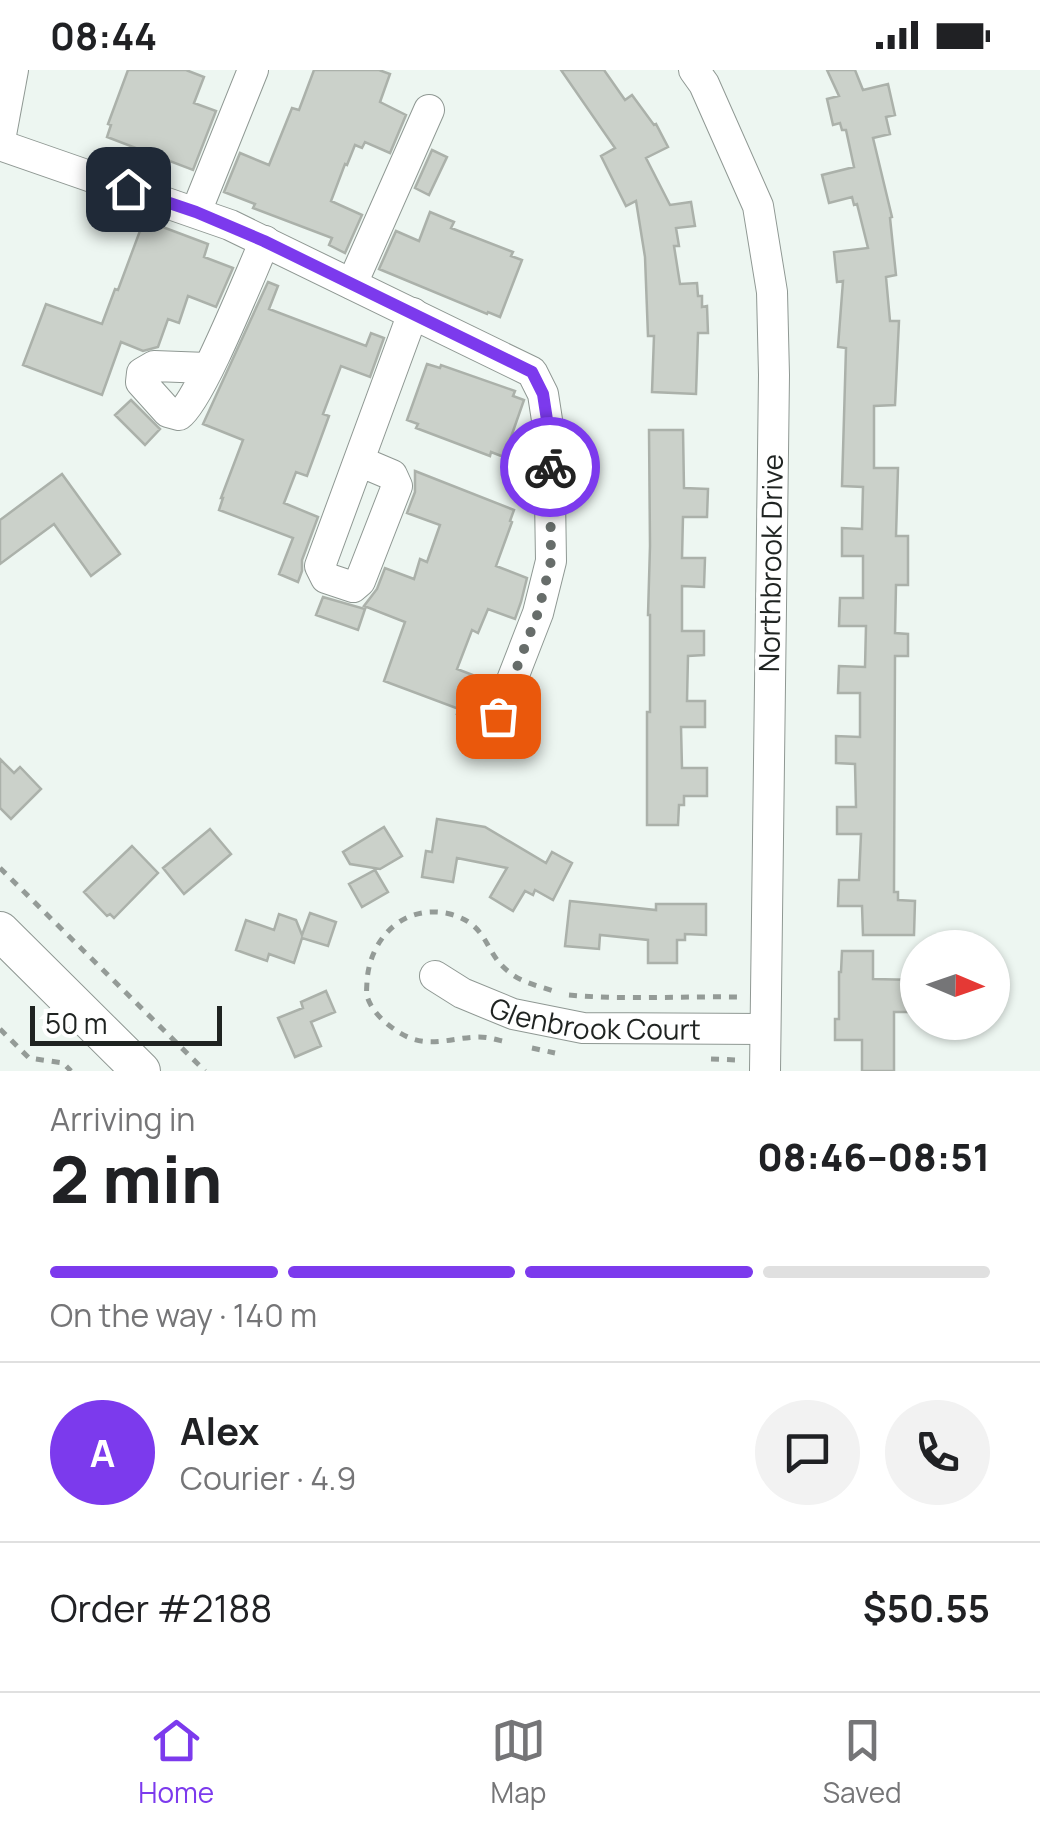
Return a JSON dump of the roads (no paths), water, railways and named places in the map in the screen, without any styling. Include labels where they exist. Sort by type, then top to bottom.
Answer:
[{"type":"main road","points":[[0,931],[140,1071]]},
{"type":"street","points":[[13,70],[0,143],[196,212],[264,241],[532,372],[543,394],[549,433],[551,561],[538,613],[498,716]]},
{"type":"street","points":[[196,212],[252,70]]},
{"type":"street","name":"Northbrook Drive","points":[[694,70],[704,84],[758,206],[772,292],[765,1071]]},
{"type":"street","points":[[352,284],[430,110]]},
{"type":"street","points":[[207,368],[264,241]]},
{"type":"street","points":[[359,461],[414,313]]},
{"type":"street","name":"Glenbrook Court","points":[[435,976],[462,993],[513,1014],[583,1028],[764,1030]]}]
